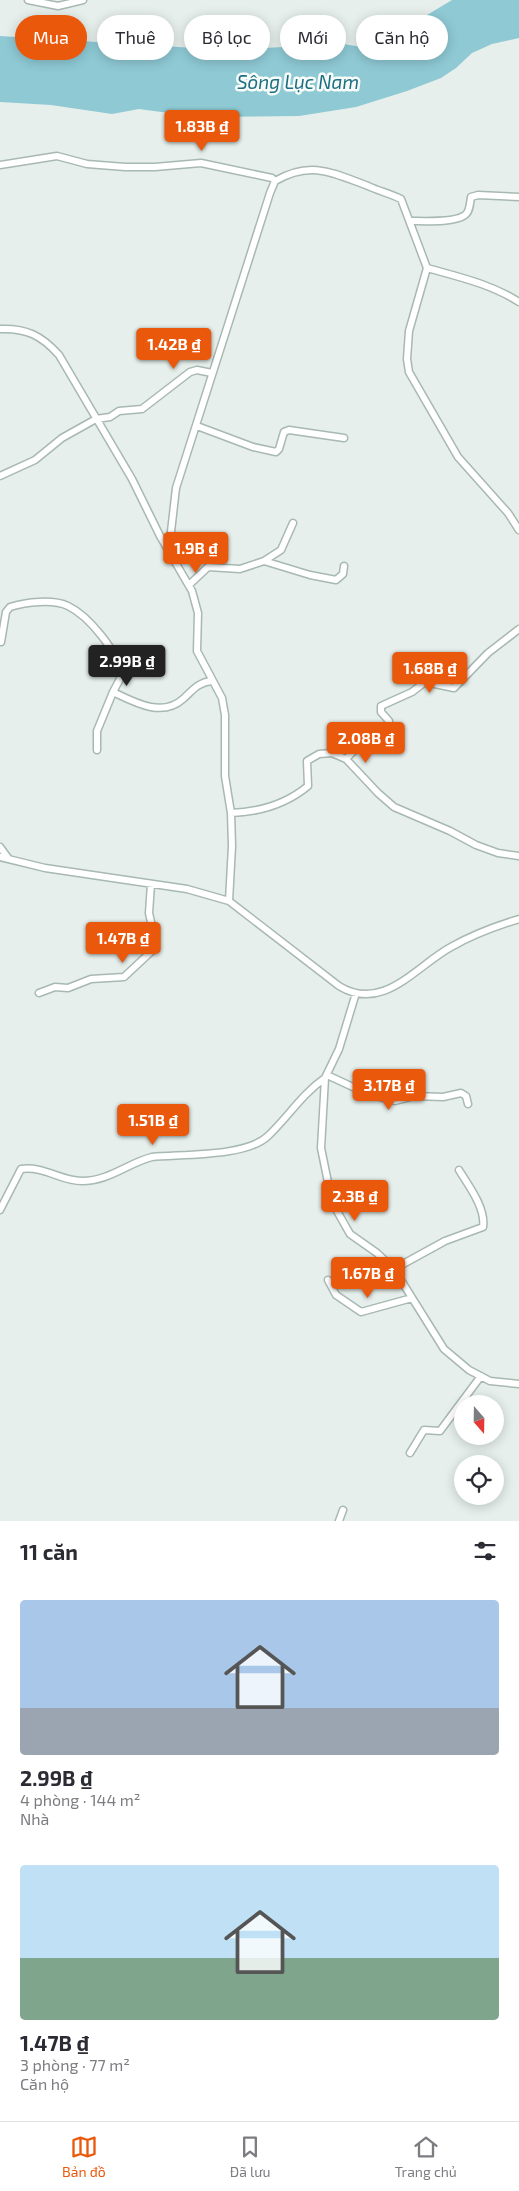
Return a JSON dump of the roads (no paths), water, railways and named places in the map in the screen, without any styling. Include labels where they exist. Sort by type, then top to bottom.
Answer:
[{"type":"street","points":[[28,0],[58,6],[83,0]]},
{"type":"street","points":[[0,165],[57,156],[87,164],[125,167],[155,167],[201,163],[272,178],[275,181]]},
{"type":"street","points":[[275,181],[306,169],[319,169],[339,174],[401,199],[427,268],[409,331],[407,359],[409,372],[458,457],[508,513],[519,530]]},
{"type":"street","points":[[169,549],[176,488],[275,181]]},
{"type":"street","points":[[410,221],[447,220],[463,216],[468,212],[471,197],[478,195],[492,198],[519,197]]},
{"type":"street","points":[[427,268],[476,281],[501,291],[519,302]]},
{"type":"street","points":[[0,330],[22,329],[50,346],[59,355],[132,479],[160,536],[190,584],[198,613],[197,651],[222,698],[225,716],[225,776],[231,813],[232,861],[229,901]]},
{"type":"street","points":[[0,476],[35,460],[62,438],[96,419],[110,417],[119,411],[142,409],[194,370],[212,373]]},
{"type":"street","points":[[197,426],[253,447],[276,452],[279,449],[284,432],[289,430],[344,438]]},
{"type":"street","points":[[190,584],[208,567],[240,569],[264,561],[281,550],[293,523]]},
{"type":"street","points":[[264,561],[310,575],[336,580],[343,574],[344,566]]},
{"type":"street","points":[[1,642],[6,612],[10,607],[48,603],[70,607],[98,632],[117,660],[122,675],[97,731],[98,750]]},
{"type":"street","points":[[346,760],[370,734],[389,725],[389,721],[382,712],[381,706],[412,692],[425,682],[454,688],[488,653],[519,629]]},
{"type":"street","points":[[113,692],[154,708],[162,709],[178,703],[195,687],[212,681]]},
{"type":"street","points":[[231,813],[254,812],[273,807],[294,796],[308,786],[307,760],[319,754],[332,753],[346,760],[394,807],[450,831],[476,845],[498,853],[519,856]]},
{"type":"street","points":[[0,848],[8,858]]},
{"type":"street","points":[[0,857],[45,868],[186,890],[229,901],[339,986],[356,993],[370,994],[389,990],[456,944],[519,919]]},
{"type":"street","points":[[39,993],[55,988],[68,988],[91,979],[124,977],[154,949],[156,942],[149,913],[151,884]]},
{"type":"street","points":[[356,993],[339,1050],[326,1077],[321,1141],[330,1192],[350,1234],[377,1253],[394,1269],[444,1349],[459,1362],[481,1376],[498,1383],[519,1384]]},
{"type":"street","points":[[326,1077],[387,1100],[398,1101],[417,1096],[444,1097],[462,1093],[466,1096],[468,1104]]},
{"type":"street","points":[[0,1210],[21,1169],[46,1170],[73,1180],[83,1181],[115,1174],[152,1157],[238,1149],[255,1145],[269,1135],[308,1092],[326,1077]]},
{"type":"street","points":[[394,1269],[446,1241],[483,1227],[483,1219],[476,1200],[459,1170]]},
{"type":"street","points":[[328,1280],[336,1295],[361,1312],[412,1298]]},
{"type":"street","points":[[410,1453],[424,1430],[440,1431],[481,1376]]},
{"type":"street","points":[[339,1521],[343,1510]]},
{"type":"water","name":"Sông Lục Nam","points":[[452,0],[519,0],[519,38],[492,44],[472,53],[456,68],[441,78],[407,91],[356,107],[299,116],[199,117],[139,109],[112,114],[51,105],[0,102],[0,36],[15,37],[15,60],[87,60],[87,41],[97,42],[97,60],[174,60],[174,47],[184,47],[184,60],[270,60],[270,48],[280,47],[280,60],[346,60],[346,44],[356,46],[356,60],[448,60],[448,15],[427,15]]}]
